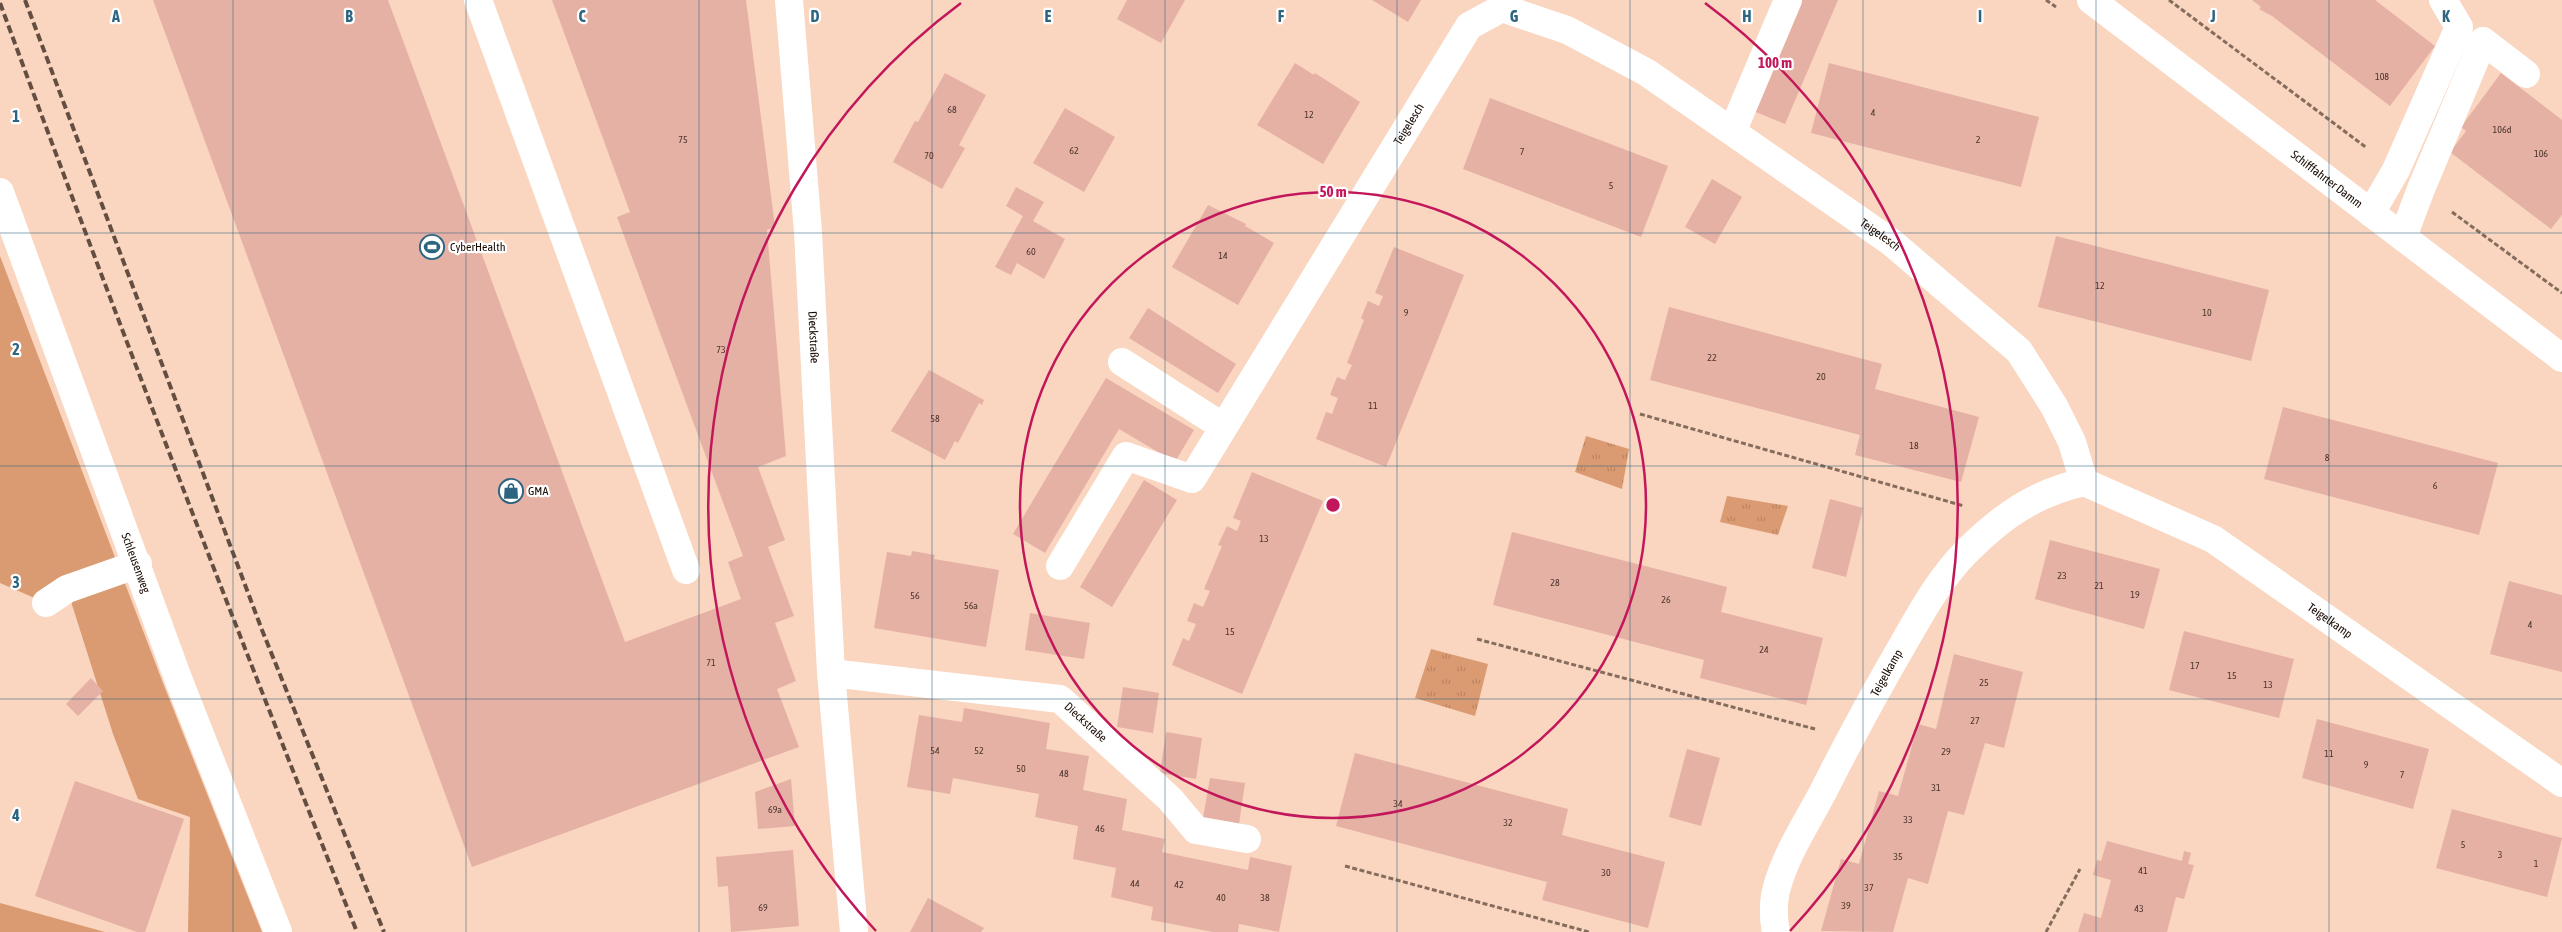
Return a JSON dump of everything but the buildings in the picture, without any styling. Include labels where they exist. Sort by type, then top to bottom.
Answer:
[{"type":"street","points":[[478,0],[686,570]]},
{"type":"street","name":"Dieckstraße","points":[[789,0],[808,232],[831,673],[854,932]]},
{"type":"street","points":[[1733,130],[1788,0]]},
{"type":"street","name":"Schifffahrter Damm","points":[[2091,0],[2562,358]]},
{"type":"street","points":[[2371,213],[2396,170],[2459,27],[2443,0]]},
{"type":"street","name":"Teigelesch","points":[[1060,566],[1126,456],[1192,478],[1222,426],[1469,26],[1502,8],[1567,30],[1646,72],[1733,130],[1891,242],[2019,351],[2054,406],[2072,442],[2084,482]]},
{"type":"street","points":[[2403,237],[2420,189],[2483,41],[2526,74]]},
{"type":"street","name":"Schleusenweg","points":[[0,192],[180,681],[278,932]]},
{"type":"street","points":[[1122,362],[1222,426]]},
{"type":"street","name":"Teigelkamp","points":[[1776,932],[1774,922],[1776,888],[1791,853],[1866,706],[1926,604],[1964,554],[1993,526],[2030,500],[2056,488],[2084,482],[2213,539],[2562,783]]},
{"type":"street","points":[[46,603],[67,589],[138,564]]},
{"type":"street","name":"Dieckstraße","points":[[831,673],[1060,699],[1170,798],[1196,830],[1247,839]]},
{"type":"path","points":[[2046,0],[2060,10]]},
{"type":"path","points":[[1640,414],[1956,502],[1975,512],[1993,526]]},
{"type":"path","points":[[1477,639],[1807,726],[1848,743]]},
{"type":"path","points":[[1345,866],[1589,932]]},
{"type":"path","points":[[2046,932],[2080,869]]},
{"type":"green space","points":[[0,256],[163,683],[262,932],[188,932],[190,817],[138,799],[113,734],[67,589],[46,603],[0,583]]},
{"type":"green space","points":[[1586,436],[1629,449],[1622,489],[1575,472]]},
{"type":"green space","points":[[1727,496],[1788,506],[1778,535],[1720,522]]},
{"type":"green space","points":[[1431,649],[1488,664],[1475,716],[1415,698]]},
{"type":"green space","points":[[0,903],[105,932],[0,932]]},
{"type":"railway","points":[[25,0],[262,630],[384,932]]},
{"type":"railway","points":[[0,3],[175,469],[357,932]]},
{"type":"place","name":"CyberHealth","points":[[432,247]]},
{"type":"place","name":"GMA","points":[[511,491]]}]
